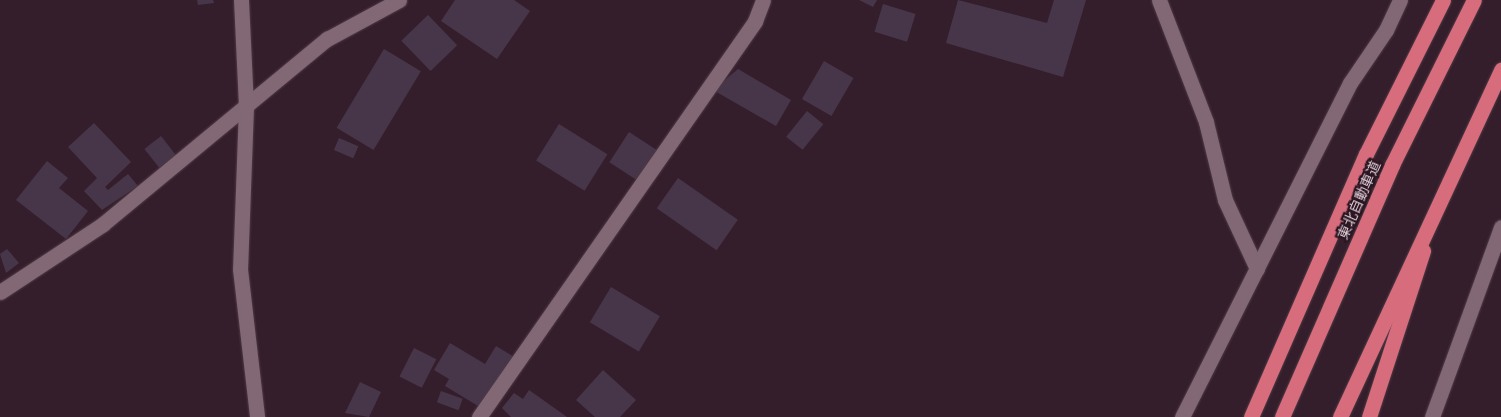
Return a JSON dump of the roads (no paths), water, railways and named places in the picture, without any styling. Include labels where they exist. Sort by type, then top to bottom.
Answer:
[{"type":"highway","points":[[1252,417],[1366,154],[1443,0]]},
{"type":"highway","name":"東北自動車道","points":[[1282,417],[1392,165],[1474,0]]},
{"type":"highway","points":[[1340,417],[1442,190],[1501,70]]},
{"type":"highway","points":[[1369,417],[1442,190]]},
{"type":"street","points":[[241,0],[246,107],[240,269],[257,417]]},
{"type":"street","points":[[0,292],[104,224],[327,39],[399,0]]},
{"type":"street","points":[[479,417],[755,21],[763,0]]},
{"type":"street","points":[[1159,0],[1206,122],[1225,200],[1257,269]]},
{"type":"street","points":[[1182,417],[1350,83],[1386,30],[1400,0]]},
{"type":"street","points":[[1432,417],[1501,227]]}]
